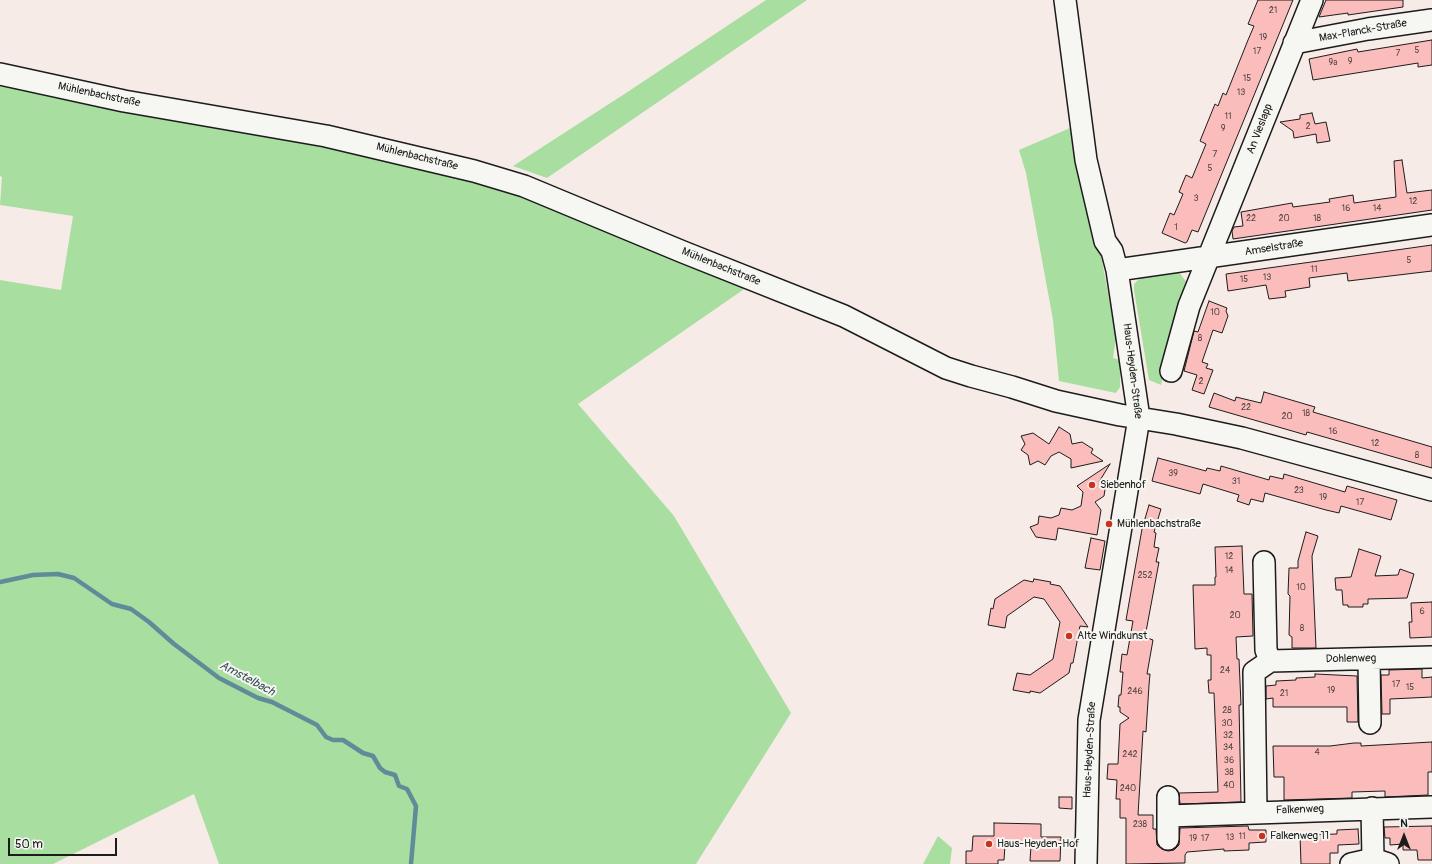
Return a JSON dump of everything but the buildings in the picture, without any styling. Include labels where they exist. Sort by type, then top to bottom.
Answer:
[{"type":"street","name":"Haus-Heyden-Straße","points":[[1065,0],[1086,160],[1105,240],[1112,251],[1117,270],[1139,418],[1089,720],[1086,864]]},
{"type":"street","name":"An Vieslapp","points":[[1172,371],[1189,306],[1312,0]]},
{"type":"street","name":"Max-Planck-Straße","points":[[1294,43],[1368,29],[1432,20]]},
{"type":"street","name":"Mühlenbachstraße","points":[[0,74],[124,101],[326,136],[399,152],[524,186],[697,258],[844,316],[946,368],[1056,401],[1242,438],[1432,490]]},
{"type":"street","name":"Amselstraße","points":[[1117,270],[1432,225]]},
{"type":"street","points":[[1256,812],[1254,672],[1270,661],[1266,650],[1264,562]]},
{"type":"street","name":"Dohlenweg","points":[[1270,661],[1432,657]]},
{"type":"street","points":[[1369,659],[1370,723]]},
{"type":"street","name":"Falkenweg","points":[[1168,839],[1168,806],[1256,812],[1432,807]]},
{"type":"street","points":[[1351,864],[1380,861],[1372,808]]},
{"type":"green space","points":[[766,0],[807,0],[547,178],[513,166],[629,91]]},
{"type":"green space","points":[[0,78],[483,178],[750,285],[578,404],[674,516],[791,713],[696,864],[219,864],[194,794],[53,864],[0,864],[0,280],[61,290],[73,216],[0,205],[2,177],[0,176]]},
{"type":"green space","points":[[1077,125],[1116,337],[1113,358],[1120,360],[1120,387],[1116,393],[1059,381],[1053,320],[1026,173],[1019,150]]},
{"type":"green space","points":[[1179,272],[1190,287],[1177,318],[1161,385],[1149,380],[1134,284],[1140,278]]},
{"type":"green space","points":[[938,836],[952,848],[950,864],[923,864]]},
{"type":"waterway","name":"Amstelbach","points":[[0,582],[33,575],[58,574],[74,578],[112,604],[131,609],[219,678],[258,698],[272,702],[317,725],[326,737],[333,740],[343,740],[363,753],[373,756],[380,768],[385,772],[395,775],[399,786],[407,789],[416,806],[411,864]]},
{"type":"place","name":"Siebenhof","points":[[1092,485]]},
{"type":"place","name":"Mühlenbachstraße","points":[[1109,524]]},
{"type":"place","name":"Alte Windkunst","points":[[1069,636]]},
{"type":"place","name":"Falkenweg 11","points":[[1262,836]]},
{"type":"place","name":"Haus-Heyden-Hof","points":[[989,844]]}]
